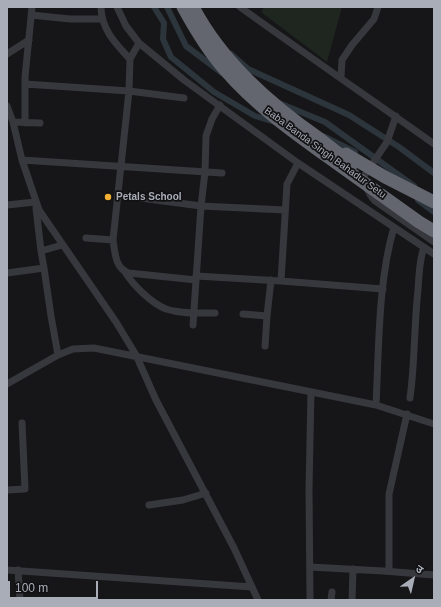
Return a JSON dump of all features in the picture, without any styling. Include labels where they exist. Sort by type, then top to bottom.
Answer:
[{"type":"highway","name":"Baba Banda Singh Bahadur Setu","points":[[183,7],[196,30],[224,69],[243,90],[315,148],[434,231]]},
{"type":"highway","name":"Baba Banda Singh Bahadur Setu","points":[[193,7],[228,59],[262,93],[297,123],[402,202],[434,221]]},
{"type":"highway","points":[[320,139],[385,177],[434,202]]},
{"type":"street","points":[[25,123],[25,77],[32,7]]},
{"type":"street","points":[[101,7],[102,19],[108,33],[113,41],[130,59]]},
{"type":"street","points":[[117,7],[126,26],[139,43],[184,80],[298,163],[434,254]]},
{"type":"street","points":[[240,7],[434,144]]},
{"type":"street","points":[[340,77],[342,60],[352,45],[374,19],[378,7]]},
{"type":"street","points":[[32,16],[70,19],[102,19]]},
{"type":"street","points":[[7,54],[29,40]]},
{"type":"street","points":[[139,43],[130,59],[129,91],[113,240],[117,262],[137,288],[161,306],[173,310],[194,313],[215,313]]},
{"type":"street","points":[[26,84],[129,91],[184,98]]},
{"type":"street","points":[[193,325],[201,206],[205,172],[206,136],[212,119],[220,105]]},
{"type":"street","points":[[7,106],[13,122],[22,160],[35,202],[41,251],[58,355]]},
{"type":"street","points":[[396,116],[387,142],[362,179],[373,198],[390,212],[434,242]]},
{"type":"street","points":[[13,122],[40,123]]},
{"type":"street","points":[[22,160],[222,173]]},
{"type":"street","points":[[281,281],[287,184],[298,163]]},
{"type":"street","points":[[118,195],[201,206],[285,210]]},
{"type":"street","points":[[367,209],[373,198]]},
{"type":"street","points":[[7,205],[35,202]]},
{"type":"street","points":[[35,202],[62,245],[116,322],[136,355],[156,400],[206,493],[258,600]]},
{"type":"street","points":[[376,405],[383,289],[388,252],[394,227]]},
{"type":"street","points":[[86,238],[113,240]]},
{"type":"street","points":[[41,251],[62,245]]},
{"type":"street","points":[[410,398],[414,358],[415,315],[421,259],[424,247]]},
{"type":"street","points":[[7,273],[44,268]]},
{"type":"street","points":[[125,272],[196,278],[271,280],[383,289]]},
{"type":"street","points":[[265,346],[271,280]]},
{"type":"street","points":[[243,314],[267,316]]},
{"type":"street","points":[[7,384],[58,355],[72,349],[94,348],[136,355],[376,405],[434,424]]},
{"type":"street","points":[[310,600],[309,489],[311,392]]},
{"type":"street","points":[[389,571],[389,494],[407,414]]},
{"type":"street","points":[[7,490],[25,489],[22,422]]},
{"type":"street","points":[[149,505],[183,500],[206,493]]},
{"type":"street","points":[[310,567],[434,575]]},
{"type":"street","points":[[352,600],[353,569]]},
{"type":"street","points":[[7,570],[252,587]]},
{"type":"street","points":[[18,570],[20,600]]},
{"type":"street","points":[[332,592],[332,600]]},
{"type":"shaded area","points":[[264,7],[342,7],[327,62],[261,12]]},
{"type":"waterway","points":[[154,7],[164,23],[163,39],[171,57],[214,92],[255,116],[275,122]]},
{"type":"waterway","points":[[167,7],[186,46],[222,73]]},
{"type":"waterway","points":[[231,54],[248,69],[349,115],[399,147],[434,173]]},
{"type":"waterway","points":[[279,103],[325,122],[414,186]]},
{"type":"waterway","points":[[325,137],[355,152]]},
{"type":"waterway","points":[[418,200],[434,212]]},
{"type":"place","name":"Petals School","points":[[108,197]]}]
